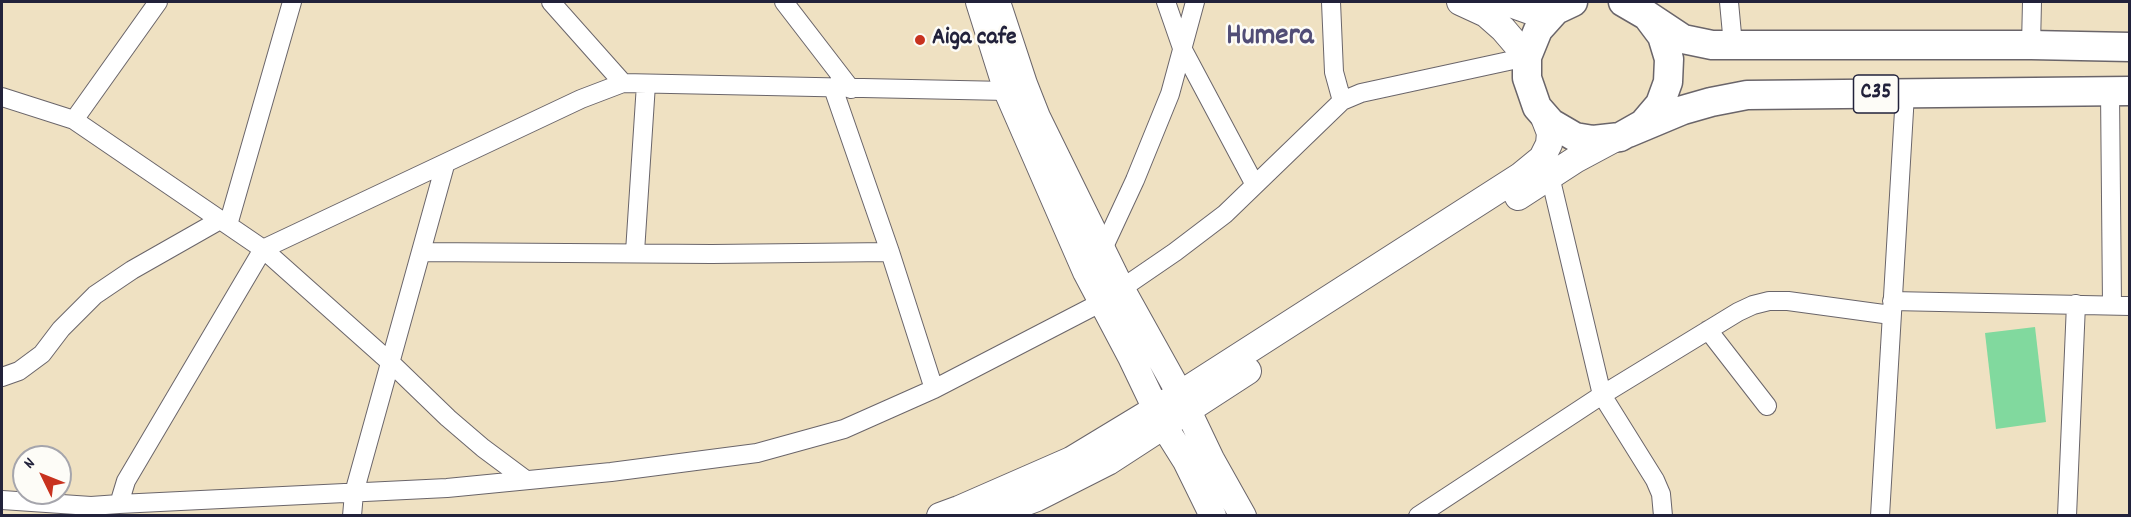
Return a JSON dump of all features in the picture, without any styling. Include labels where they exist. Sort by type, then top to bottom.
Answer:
[{"type":"main road","name":"C35","points":[[1629,4],[1683,39],[1712,45],[2130,47]]},
{"type":"main road","name":"C35","points":[[1624,135],[1643,124],[1656,110],[1666,90],[1669,74],[1667,51],[1662,36],[1653,22],[1629,4]]},
{"type":"main road","name":"C35","points":[[1559,6],[1538,30],[1527,57],[1526,68],[1529,88],[1537,107],[1559,129],[1575,137],[1602,140],[1624,135],[1683,110],[1747,95],[2120,91]]},
{"type":"street","points":[[74,120],[158,2]]},
{"type":"street","points":[[2,377],[19,371],[42,354],[61,329],[94,295],[132,270],[224,223],[292,2]]},
{"type":"street","points":[[551,2],[623,83]]},
{"type":"street","points":[[784,2],[842,88],[933,389]]},
{"type":"street","points":[[978,2],[1015,88],[1047,186],[1086,272],[1111,295],[1184,403],[1211,459],[1243,516]]},
{"type":"street","points":[[997,2],[1015,88],[1037,117],[1086,213],[1102,251],[1111,295],[1160,418],[1186,461],[1213,516]]},
{"type":"street","points":[[1166,2],[1182,48],[1255,185]]},
{"type":"street","points":[[1102,251],[1135,180],[1170,94],[1195,2]]},
{"type":"street","points":[[1331,2],[1334,72],[1342,102]]},
{"type":"street","points":[[2,500],[89,511],[119,504],[447,488],[611,472],[757,453],[844,429],[933,389],[1111,295],[1175,252],[1224,214],[1342,102],[1361,93],[1527,57],[1503,29],[1486,14],[1460,2]]},
{"type":"street","points":[[1505,2],[1530,11],[1559,6]]},
{"type":"street","points":[[1729,2],[1733,45]]},
{"type":"street","points":[[2031,45],[2032,2]]},
{"type":"street","points":[[119,504],[126,481],[263,249],[581,99],[623,83],[842,88],[1015,88]]},
{"type":"street","points":[[636,252],[646,84]]},
{"type":"street","points":[[1430,513],[1602,395],[1738,312],[1769,301],[1892,308],[2076,304],[2121,306],[2120,91]]},
{"type":"street","points":[[1880,516],[1905,93]]},
{"type":"street","points":[[2,97],[74,120],[263,249],[391,363],[457,426],[526,480]]},
{"type":"street","points":[[940,516],[1071,460],[1160,418],[1369,280],[1520,176],[1542,158],[1549,144],[1550,133],[1543,115]]},
{"type":"street","points":[[1369,280],[1624,135]]},
{"type":"street","points":[[352,516],[354,493],[445,165]]},
{"type":"street","points":[[1550,176],[1602,395],[1655,480],[1661,494],[1663,516]]},
{"type":"street","points":[[421,252],[890,252]]},
{"type":"street","points":[[2067,516],[2076,304]]},
{"type":"street","points":[[1708,330],[1767,406]]},
{"type":"street","points":[[990,516],[1037,498],[1108,462],[1160,418]]},
{"type":"green space","points":[[2035,327],[2046,422],[1996,429],[1985,333]]},
{"type":"place","name":"Aiga cafe","points":[[920,40]]},
{"type":"district","name":"Humera","points":[[1270,39]]}]
